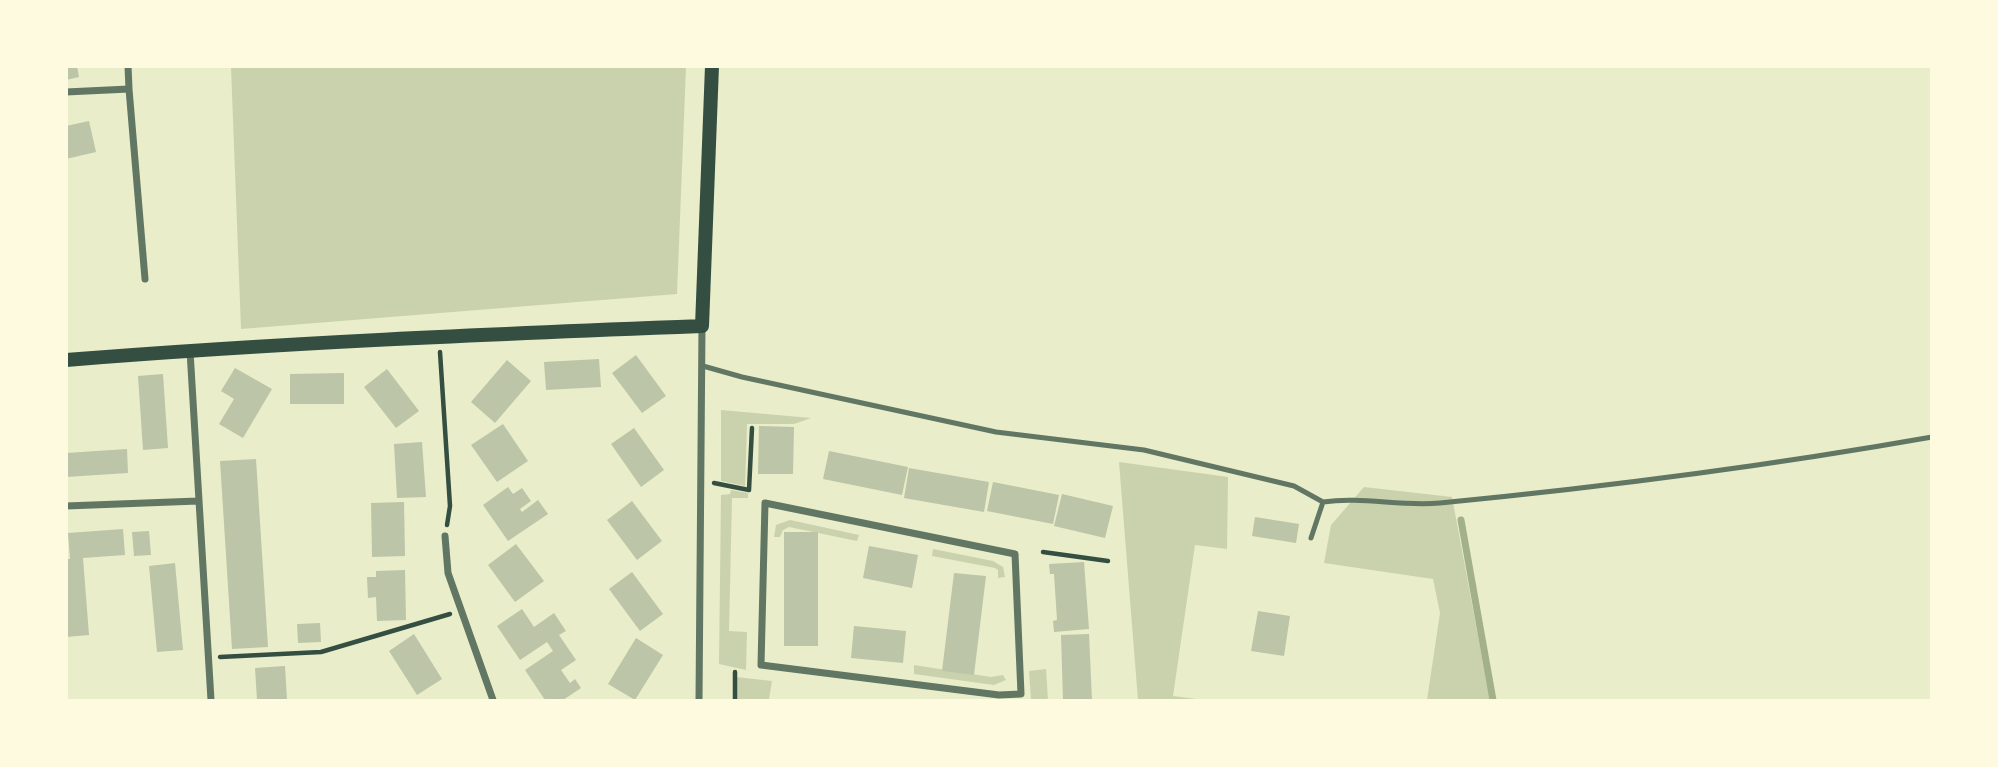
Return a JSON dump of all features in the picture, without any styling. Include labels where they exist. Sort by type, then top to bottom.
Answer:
[{"type":"main road","points":[[66,360],[190,350],[702,326],[712,66]]},
{"type":"street","points":[[128,66],[145,279]]},
{"type":"street","points":[[66,92],[129,89]]},
{"type":"street","points":[[699,701],[702,326]]},
{"type":"street","points":[[190,350],[211,701]]},
{"type":"street","points":[[66,506],[198,501]]},
{"type":"street","points":[[765,503],[1015,554],[1021,697],[761,665],[765,503]]},
{"type":"street","points":[[445,536],[447,573],[493,701]]},
{"type":"lane","points":[[703,366],[742,377],[996,432],[1144,450],[1294,486],[1323,502],[1339,499],[1435,503],[1632,483],[1825,456],[1931,437]]},
{"type":"lane","points":[[1311,538],[1323,502]]},
{"type":"path","points":[[439,337],[450,506],[445,536]]},
{"type":"path","points":[[702,482],[749,490],[752,428]]},
{"type":"path","points":[[1044,552],[1108,561]]},
{"type":"path","points":[[208,657],[321,652],[461,611]]},
{"type":"path","points":[[735,672],[735,701]]},
{"type":"green space","points":[[231,67],[686,67],[677,294],[241,329]]},
{"type":"green space","points":[[721,410],[811,418],[794,424],[747,424],[745,486],[721,481]]},
{"type":"green space","points":[[1119,462],[1228,477],[1227,549],[1195,545],[1173,696],[1204,700],[1138,700]]},
{"type":"green space","points":[[1364,487],[1452,497],[1490,700],[1427,700],[1440,613],[1433,579],[1324,563],[1331,525]]},
{"type":"green space","points":[[731,490],[748,493],[748,498],[732,498],[729,631],[747,632],[746,670],[719,664],[721,495],[730,494]]},
{"type":"green space","points":[[790,520],[859,535],[857,541],[789,527],[783,530],[780,537],[774,537],[776,525]]},
{"type":"green space","points":[[933,549],[993,561],[1003,567],[1005,577],[998,578],[998,570],[995,568],[932,556]]},
{"type":"green space","points":[[914,665],[991,677],[1003,675],[1006,680],[994,685],[914,674]]},
{"type":"green space","points":[[1046,669],[1048,700],[1031,700],[1029,671]]},
{"type":"green space","points":[[736,677],[772,681],[769,699],[786,700],[736,700]]},
{"type":"building","points":[[66,66],[77,66],[79,77],[66,80]]},
{"type":"building","points":[[89,121],[96,152],[66,159],[66,126]]},
{"type":"building","points":[[636,355],[666,396],[642,413],[612,373]]},
{"type":"building","points":[[599,359],[601,387],[546,390],[544,362]]},
{"type":"building","points":[[507,360],[531,381],[495,423],[471,402]]},
{"type":"building","points":[[235,368],[272,389],[243,438],[219,424],[234,399],[221,391]]},
{"type":"building","points":[[387,369],[419,411],[396,428],[364,387]]},
{"type":"building","points":[[344,373],[344,404],[290,404],[290,374]]},
{"type":"building","points":[[163,374],[168,448],[143,450],[138,376]]},
{"type":"building","points":[[503,424],[528,461],[497,482],[471,445]]},
{"type":"building","points":[[759,426],[794,427],[793,474],[758,474]]},
{"type":"building","points":[[634,428],[664,470],[641,487],[611,444]]},
{"type":"building","points":[[422,442],[426,497],[397,498],[394,444]]},
{"type":"building","points":[[127,449],[128,473],[66,477],[66,453]]},
{"type":"building","points":[[829,451],[908,467],[902,495],[823,479]]},
{"type":"building","points":[[256,459],[268,647],[232,649],[220,461]]},
{"type":"building","points":[[909,468],[989,482],[984,512],[904,498]]},
{"type":"building","points":[[993,482],[1059,495],[1053,524],[987,511]]},
{"type":"building","points":[[508,487],[513,494],[522,488],[531,501],[520,509],[522,512],[538,500],[548,514],[508,541],[483,505]]},
{"type":"building","points":[[1062,494],[1113,506],[1105,538],[1054,526]]},
{"type":"building","points":[[632,501],[662,541],[637,560],[607,520]]},
{"type":"building","points":[[404,502],[405,556],[372,557],[371,503]]},
{"type":"building","points":[[1255,517],[1299,524],[1296,543],[1252,536]]},
{"type":"building","points":[[123,529],[125,555],[83,558],[89,635],[66,637],[66,559],[70,559],[68,533]]},
{"type":"building","points":[[149,531],[151,555],[134,556],[132,532]]},
{"type":"building","points":[[784,532],[818,532],[818,646],[784,646]]},
{"type":"building","points":[[516,544],[544,581],[515,602],[488,565]]},
{"type":"building","points":[[869,546],[918,555],[912,588],[863,578]]},
{"type":"building","points":[[1084,562],[1089,629],[1054,632],[1053,621],[1057,620],[1054,574],[1050,574],[1049,564]]},
{"type":"building","points":[[175,563],[183,650],[157,652],[149,566]]},
{"type":"building","points":[[405,570],[406,620],[377,621],[376,597],[368,598],[367,577],[376,577],[376,571]]},
{"type":"building","points":[[632,572],[663,614],[640,631],[609,589]]},
{"type":"building","points":[[954,573],[986,576],[974,675],[942,671]]},
{"type":"building","points":[[522,609],[534,627],[554,613],[566,631],[559,635],[576,660],[561,670],[570,683],[575,679],[581,688],[563,700],[545,700],[525,670],[553,651],[547,642],[520,660],[497,626]]},
{"type":"building","points":[[1258,611],[1290,616],[1284,656],[1251,651]]},
{"type":"building","points":[[320,623],[321,642],[298,643],[297,624]]},
{"type":"building","points":[[854,626],[906,631],[903,663],[851,658]]},
{"type":"building","points":[[414,634],[442,679],[417,695],[389,651]]},
{"type":"building","points":[[1089,634],[1092,700],[1063,700],[1061,635]]},
{"type":"building","points":[[636,638],[663,655],[635,700],[608,684]]},
{"type":"building","points":[[285,666],[287,700],[257,700],[255,668]]},
{"type":"waterway","points":[[1461,520],[1493,700]]}]
